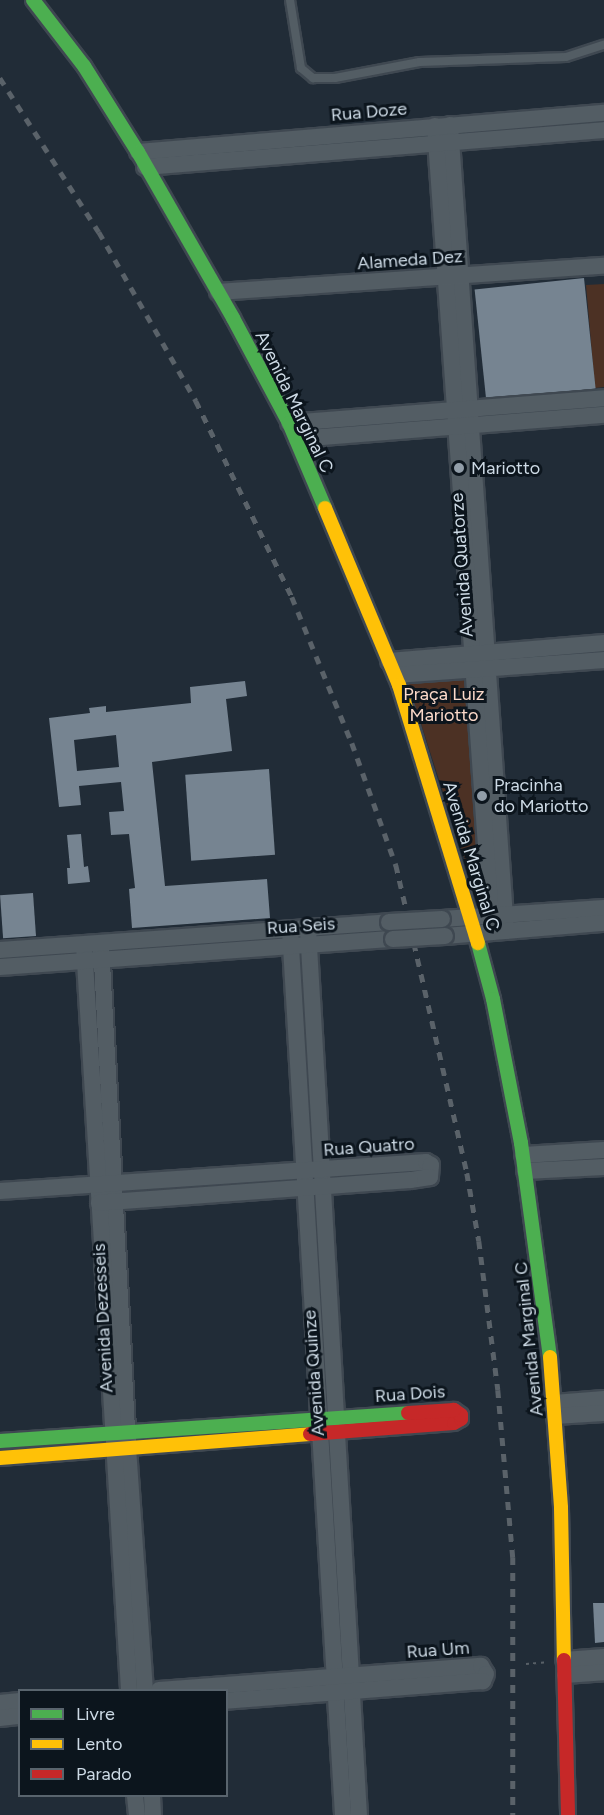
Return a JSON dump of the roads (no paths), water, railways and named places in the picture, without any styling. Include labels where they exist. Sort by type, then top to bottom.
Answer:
[{"type":"street","name":"Avenida Marginal C","points":[[33,0],[84,66],[142,160],[218,292],[289,423],[393,668],[471,917]]},
{"type":"street","name":"Rua Doze","points":[[142,160],[443,125],[604,113]]},
{"type":"street","name":"Avenida Quatorze","points":[[443,125],[480,661],[494,925]]},
{"type":"street","name":"Rua Doze","points":[[142,160],[443,143],[604,130]]},
{"type":"street","name":"Alameda Dez","points":[[218,292],[604,266]]},
{"type":"street","points":[[297,440],[604,398]]},
{"type":"street","points":[[289,423],[604,415]]},
{"type":"street","points":[[393,668],[480,661],[604,643]]},
{"type":"street","points":[[480,661],[604,660]]},
{"type":"street","name":"Rua Seis","points":[[0,950],[84,953],[309,937],[393,939],[445,936],[494,925],[604,908]]},
{"type":"street","name":"Rua Seis","points":[[309,937],[389,922],[471,917],[494,925],[604,923]]},
{"type":"street","name":"Avenida Marginal C","points":[[494,925],[493,999],[524,1163],[550,1350],[555,1410],[561,1508],[568,1815]]},
{"type":"street","name":"Avenida Quinze","points":[[309,937],[314,1178]]},
{"type":"street","name":"Avenida Quinze","points":[[290,938],[314,1178],[329,1426],[343,1684],[343,1815]]},
{"type":"street","name":"Avenida Dezesseis","points":[[101,952],[106,1184],[99,1203],[120,1441],[146,1689]]},
{"type":"street","name":"Rua Seis","points":[[0,966],[84,953]]},
{"type":"street","name":"Avenida Dezesseis","points":[[84,953],[106,1184],[116,1202],[120,1441],[129,1689]]},
{"type":"street","points":[[524,1163],[604,1150]]},
{"type":"street","points":[[524,1163],[604,1167]]},
{"type":"street","name":"Rua Quatro","points":[[0,1191],[106,1184],[314,1178],[409,1172]]},
{"type":"street","name":"Rua Quatro","points":[[99,1203],[314,1178]]},
{"type":"street","points":[[555,1410],[604,1399]]},
{"type":"street","name":"Rua Dois","points":[[0,1458],[120,1441],[329,1426],[454,1423],[461,1419],[461,1415],[454,1410],[329,1426]]},
{"type":"street","points":[[555,1410],[604,1413]]},
{"type":"street","name":"Rua Dois","points":[[0,1441],[120,1441]]},
{"type":"street","points":[[565,1667],[604,1657]]},
{"type":"street","name":"Rua Um","points":[[190,1689],[343,1684],[483,1681],[486,1674],[481,1666],[343,1684],[228,1701]]},
{"type":"street","points":[[565,1667],[604,1672]]},
{"type":"street","name":"Avenida Quinze","points":[[343,1684],[359,1815]]},
{"type":"street","points":[[0,1702],[18,1701]]},
{"type":"street","points":[[0,1718],[18,1716]]},
{"type":"street","points":[[135,1797],[137,1815]]},
{"type":"street","points":[[152,1797],[153,1815]]},
{"type":"lane","points":[[290,0],[301,68],[313,78],[334,78],[420,62],[566,57],[604,45]]},
{"type":"railway","points":[[0,78],[99,232],[196,401],[292,597],[352,743],[396,865],[467,1173],[479,1241],[498,1390],[513,1557],[513,1815]]},
{"type":"place","name":"Mariotto","points":[[459,468]]},
{"type":"place","name":"Pracinha do Mariotto","points":[[482,796]]},
{"type":"park label","name":"Praça Luiz Mariotto","points":[[444,705]]}]
